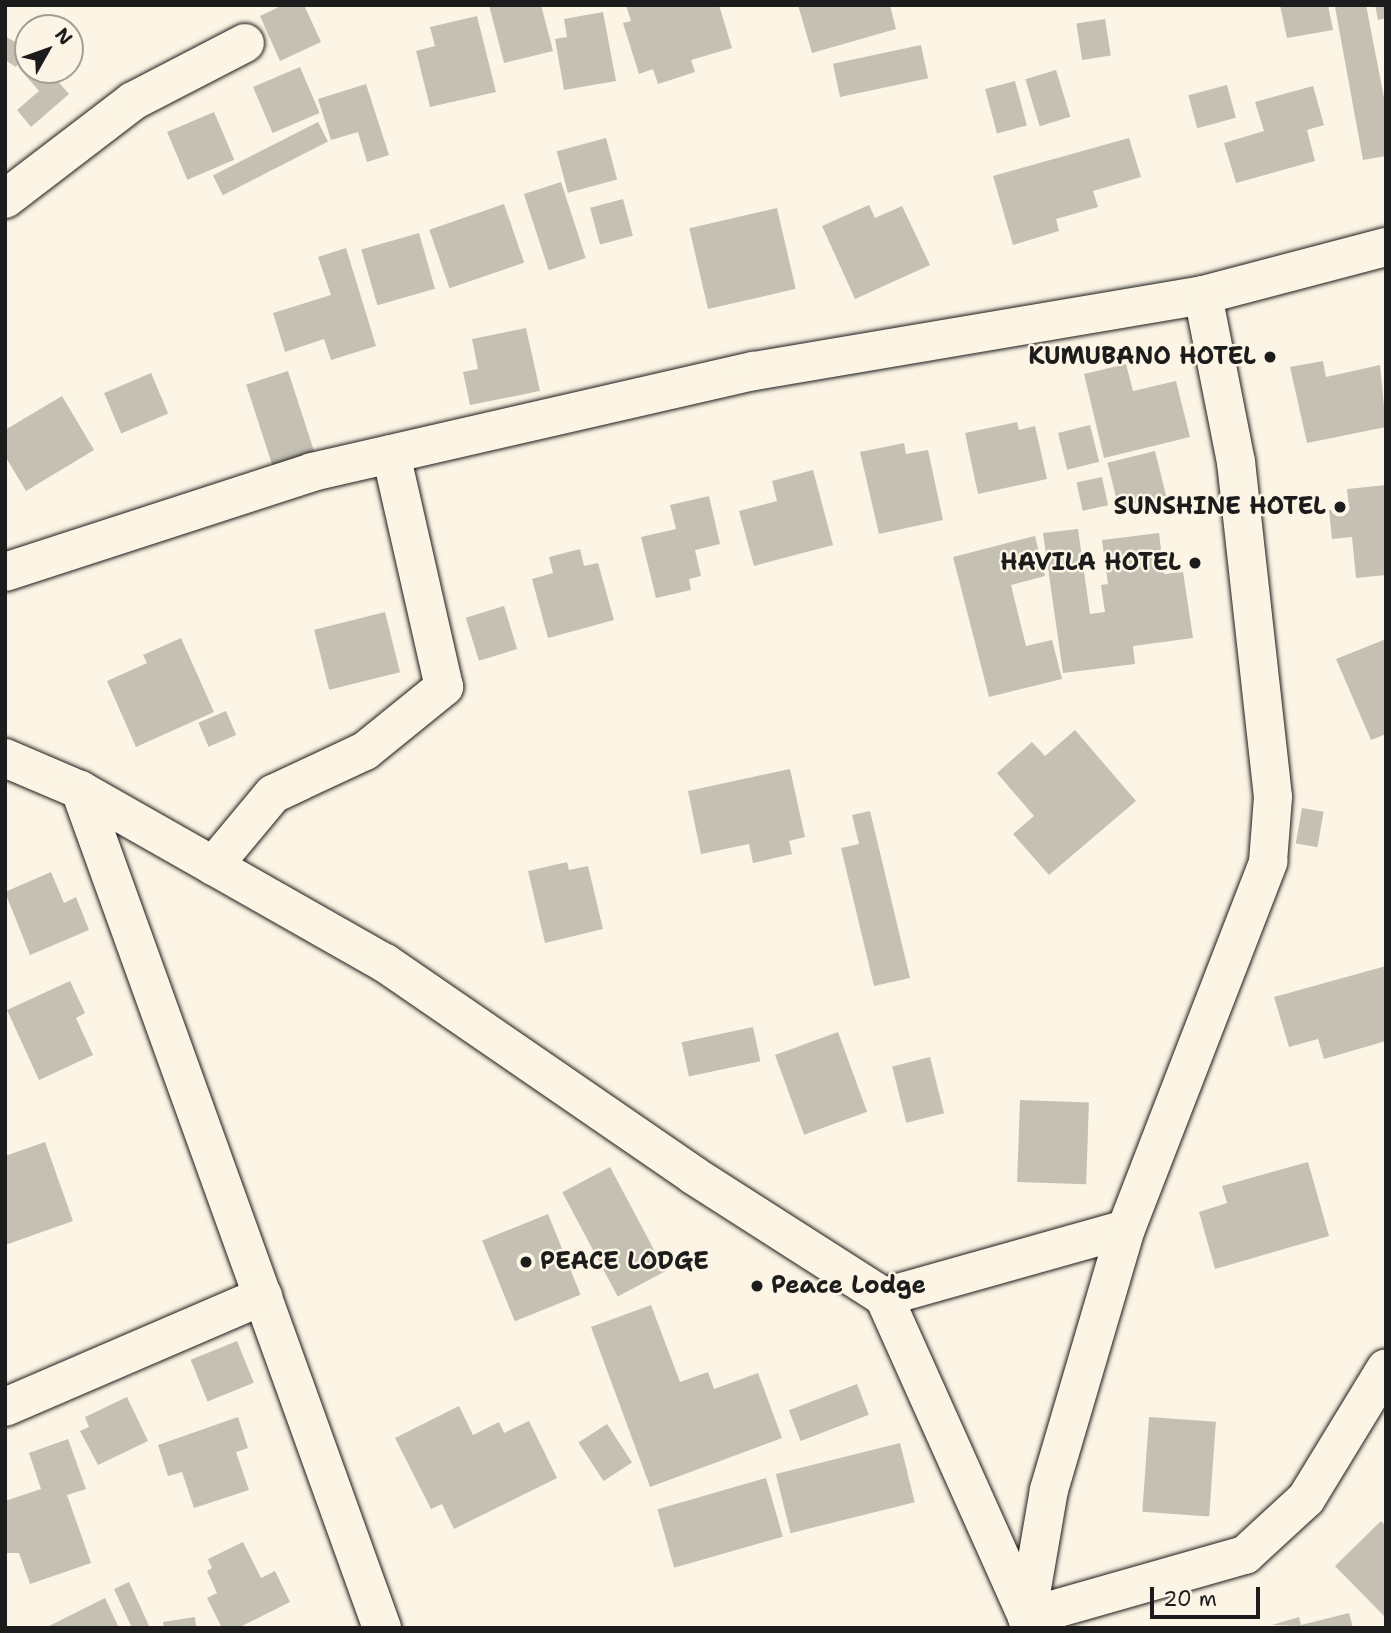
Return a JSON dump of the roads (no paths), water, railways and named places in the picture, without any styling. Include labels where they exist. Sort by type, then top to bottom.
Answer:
[{"type":"street","points":[[5,199],[133,101],[245,43]]},
{"type":"street","points":[[5,572],[312,472],[754,372],[1203,295],[1386,247]]},
{"type":"street","points":[[1029,1622],[1049,1490],[1126,1229],[1268,862],[1273,797],[1236,462],[1203,295]]},
{"type":"street","points":[[213,866],[273,794],[365,751],[444,687],[391,454]]},
{"type":"street","points":[[5,758],[80,790],[385,964],[693,1175],[884,1297],[1029,1622]]},
{"type":"street","points":[[80,790],[382,1628]]},
{"type":"street","points":[[884,1297],[1126,1229]]},
{"type":"street","points":[[5,1408],[263,1296]]},
{"type":"street","points":[[1029,1622],[1245,1555],[1306,1499],[1386,1368]]},
{"type":"place","name":"KUMUBANO HOTEL","points":[[1270,357]]},
{"type":"place","name":"SUNSHINE HOTEL","points":[[1340,507]]},
{"type":"place","name":"HAVILA HOTEL","points":[[1195,563]]},
{"type":"place","name":"PEACE LODGE","points":[[526,1262]]},
{"type":"place","name":"Peace Lodge","points":[[757,1286]]}]
